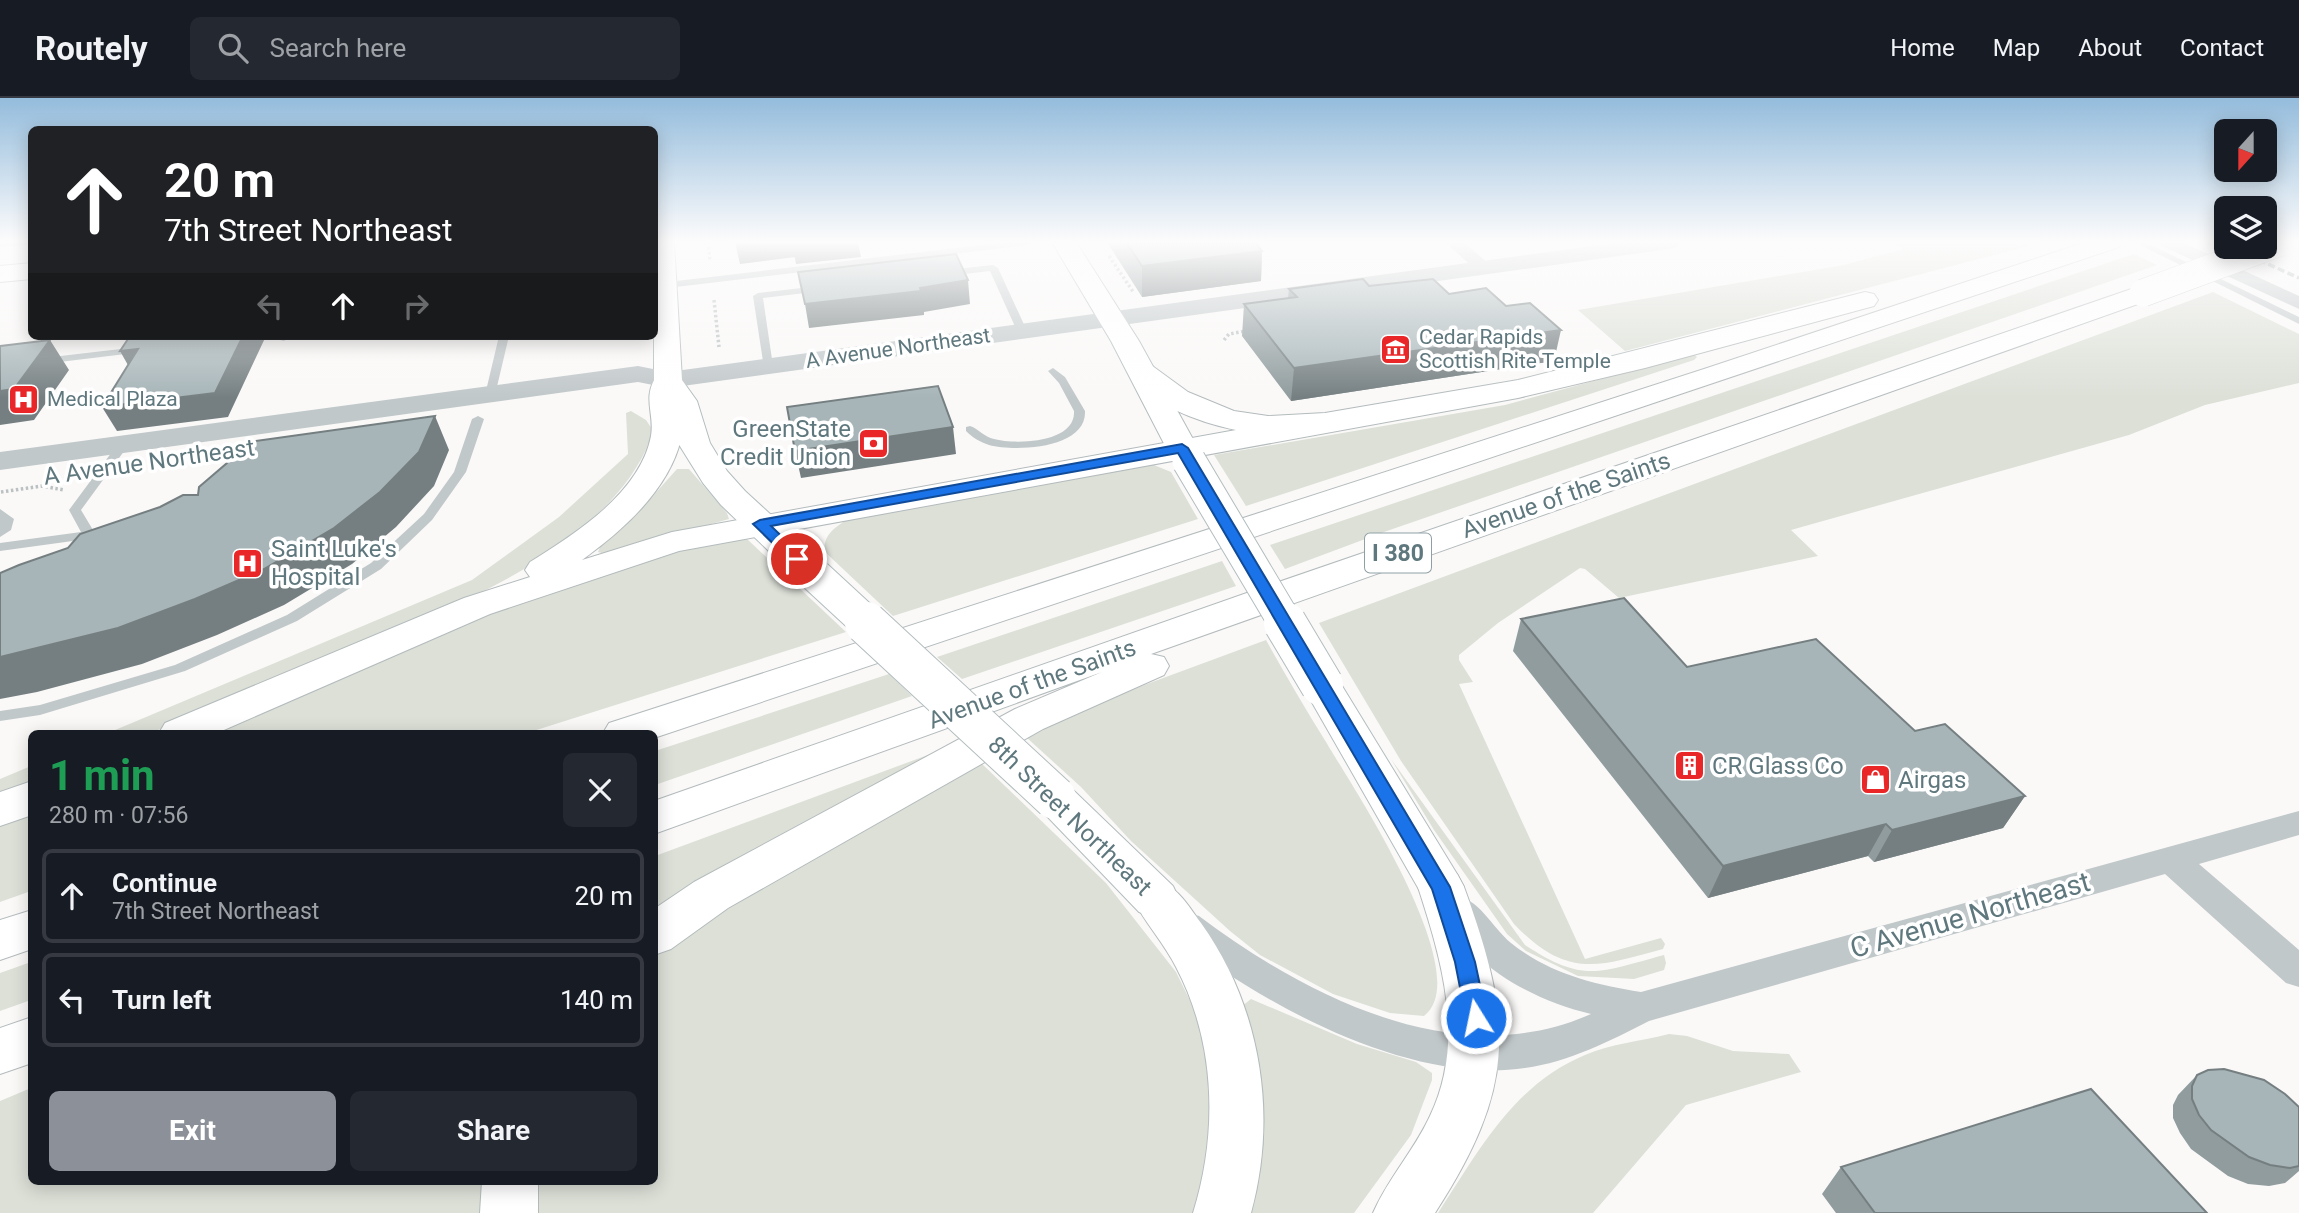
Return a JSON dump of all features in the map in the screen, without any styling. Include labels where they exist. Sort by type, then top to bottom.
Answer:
[{"type":"main road","name":"8th Street Northeast","points":[[662,294],[668,380],[679,394],[688,428],[702,458],[727,491],[1055,798],[1156,899]]},
{"type":"main road","points":[[1096,294],[1141,371],[1185,455],[1441,887],[1455,923],[1476,1018],[1476,1053],[1466,1100],[1445,1145],[1402,1213]]},
{"type":"main road","points":[[477,606],[672,541],[760,524],[1185,455],[1320,424],[1506,393],[1892,294]]},
{"type":"main road","points":[[633,730],[1954,294]]},
{"type":"main road","name":"Avenue of the Saints","points":[[658,817],[2141,294]]},
{"type":"main road","points":[[1141,371],[1184,404],[1213,415],[1261,424],[1320,424]]},
{"type":"main road","points":[[187,730],[477,606],[517,586],[574,549],[634,495],[649,475],[666,437],[667,421],[663,404],[668,380]]},
{"type":"main road","points":[[658,932],[711,895],[1029,719],[1435,541]]},
{"type":"main road","points":[[0,810],[28,799]]},
{"type":"main road","points":[[1156,899],[1196,957],[1214,997],[1227,1042],[1237,1092],[1238,1146],[1222,1213]]},
{"type":"main road","points":[[0,940],[28,930]]},
{"type":"main road","points":[[0,1051],[28,1041]]},
{"type":"main road","points":[[509,1213],[510,1185]]},
{"type":"street","name":"A Avenue Northeast","points":[[0,461],[124,443],[484,407],[634,399],[668,380],[767,356],[1022,331],[1290,294]]},
{"type":"street","points":[[2280,294],[2299,303]]},
{"type":"street","name":"A Avenue Northeast","points":[[0,482],[484,407]]},
{"type":"street","name":"C Avenue Northeast","points":[[1641,1008],[2299,823]]},
{"type":"street","points":[[2171,859],[2299,972]]},
{"type":"street","points":[[1441,887],[1470,926],[1497,954],[1520,972],[1548,986],[1575,995],[1641,1008]]},
{"type":"street","name":"8th Street Northeast","points":[[1156,899],[1234,961],[1285,992],[1333,1014],[1386,1033],[1476,1053],[1511,1053],[1549,1047],[1641,1008]]},
{"type":"lane","points":[[767,356],[758,296],[775,294]]},
{"type":"lane","points":[[1005,294],[1022,331]]},
{"type":"lane","points":[[2244,294],[2299,321]]},
{"type":"lane","points":[[0,716],[40,710],[180,668],[292,618],[376,566],[428,517],[460,472],[484,407],[503,340]]},
{"type":"lane","points":[[37,362],[52,356],[128,347],[149,348]]},
{"type":"lane","points":[[970,429],[981,439],[998,444],[1027,445],[1066,435],[1077,426],[1079,409],[1060,376],[1053,371]]},
{"type":"lane","points":[[95,533],[75,510],[124,443]]},
{"type":"lane","points":[[0,513],[8,519],[7,527],[0,533]]},
{"type":"lane","points":[[0,547],[95,533]]},
{"type":"lane","points":[[78,554],[95,533]]},
{"type":"path","points":[[714,294],[720,354],[767,356]]},
{"type":"path","points":[[1224,340],[1234,332],[1257,329]]},
{"type":"path","points":[[0,492],[52,486],[63,488],[64,494]]},
{"type":"shaded area","points":[[1672,294],[1844,294],[1625,351],[1578,310]]},
{"type":"shaded area","points":[[2015,294],[2073,294],[1384,532],[1285,569],[1270,545]]},
{"type":"shaded area","points":[[2208,294],[2217,294],[2299,334],[2299,383],[2205,405],[2129,435],[1791,530],[1818,556],[1619,598],[1585,569],[1580,568],[1498,623],[1459,655],[1459,660],[1473,682],[1459,684],[1585,959],[1661,938],[1665,944],[1663,949],[1601,964],[1584,964],[1550,954],[1514,924],[1401,761],[1319,623]]},
{"type":"shaded area","points":[[1694,354],[1697,357],[1694,360],[1246,506],[1214,455],[1505,405]]},
{"type":"shaded area","points":[[631,411],[646,420],[652,429],[641,460],[602,510],[568,539],[531,565],[492,587],[408,626],[158,730],[115,730],[472,580],[559,517],[628,454],[626,413]]},
{"type":"shaded area","points":[[1149,463],[1171,472],[1198,519],[893,616],[825,552],[828,537],[848,519]]},
{"type":"shaded area","points":[[677,469],[689,469],[727,513],[729,519],[605,554],[598,552],[600,547],[634,517]]},
{"type":"shaded area","points":[[747,539],[846,632],[536,730],[214,730],[554,586],[647,554]]},
{"type":"shaded area","points":[[1222,561],[1236,586],[962,679],[937,657]]},
{"type":"shaded area","points":[[1266,640],[1383,837],[1424,923],[1435,962],[1436,994],[1424,1016],[1390,1013],[1333,994],[1260,955],[1131,841],[1081,787],[1026,737],[1128,691]]},
{"type":"shaded area","points":[[889,674],[912,696],[658,784],[658,750]]},
{"type":"shaded area","points":[[944,749],[658,916],[658,855]]},
{"type":"shaded area","points":[[1391,759],[1525,945],[1545,957],[1578,970],[1607,970],[1664,955],[1664,970],[1634,979],[1578,976],[1526,951],[1507,934],[1434,830]]},
{"type":"shaded area","points":[[979,761],[1106,883],[1176,972],[1198,1017],[1215,1085],[1210,1163],[1193,1213],[538,1213],[539,1185],[658,1185],[658,952],[677,933]]},
{"type":"shaded area","points":[[28,767],[28,785],[0,797],[0,779]]},
{"type":"shaded area","points":[[28,809],[28,892],[0,902],[0,821]]},
{"type":"shaded area","points":[[28,963],[28,1001],[0,1011],[0,973]]},
{"type":"shaded area","points":[[1251,999],[1357,1044],[1416,1062],[1432,1073],[1432,1080],[1411,1135],[1354,1213],[1247,1213],[1242,1006]]},
{"type":"shaded area","points":[[1669,1034],[1687,1036],[1733,1051],[1789,1054],[1801,1072],[1686,1105],[1593,1213],[1438,1213],[1500,1122],[1537,1084],[1560,1068],[1595,1051]]},
{"type":"shaded area","points":[[28,1089],[28,1185],[487,1185],[483,1213],[0,1213],[0,1101]]},
{"type":"building","points":[[803,294],[894,294],[805,304]]},
{"type":"building","points":[[1294,294],[1493,294],[1506,306],[1530,303],[1561,330],[1294,368],[1244,304],[1297,297]]},
{"type":"building","points":[[50,340],[14,389],[0,391],[0,346]]},
{"type":"building","points":[[127,340],[241,340],[215,393],[102,407],[138,349],[120,351]]},
{"type":"building","points":[[938,386],[953,427],[795,451],[787,407]]},
{"type":"building","points":[[435,416],[419,452],[380,492],[334,528],[264,569],[118,628],[0,657],[0,573],[68,548],[80,534],[160,507],[183,495],[198,495],[199,487],[227,463],[241,443]]},
{"type":"building","points":[[1624,598],[1687,667],[1816,639],[1915,731],[1945,724],[2025,796],[1892,830],[1886,824],[1723,866],[1521,619]]},
{"type":"building","points":[[2224,1069],[2264,1080],[2299,1107],[2299,1166],[2290,1168],[2270,1165],[2249,1157],[2211,1130],[2199,1115],[2192,1099],[2192,1086],[2197,1075],[2208,1070]]},
{"type":"building","points":[[2091,1089],[2207,1213],[1875,1213],[1841,1167]]},
{"type":"place","name":"Cedar Rapids Scottish Rite Temple","points":[[1396,349]]},
{"type":"place","name":"Medical Plaza","points":[[24,399]]},
{"type":"place","name":"GreenState Credit Union","points":[[874,443]]},
{"type":"place","name":"Saint Luke's Hospital","points":[[248,563]]},
{"type":"place","name":"CR Glass Co","points":[[1689,766]]},
{"type":"place","name":"Airgas","points":[[1875,780]]},
{"type":"route","points":[[797,559],[760,524],[1182,448],[1441,887],[1455,923],[1476,1018]]}]
